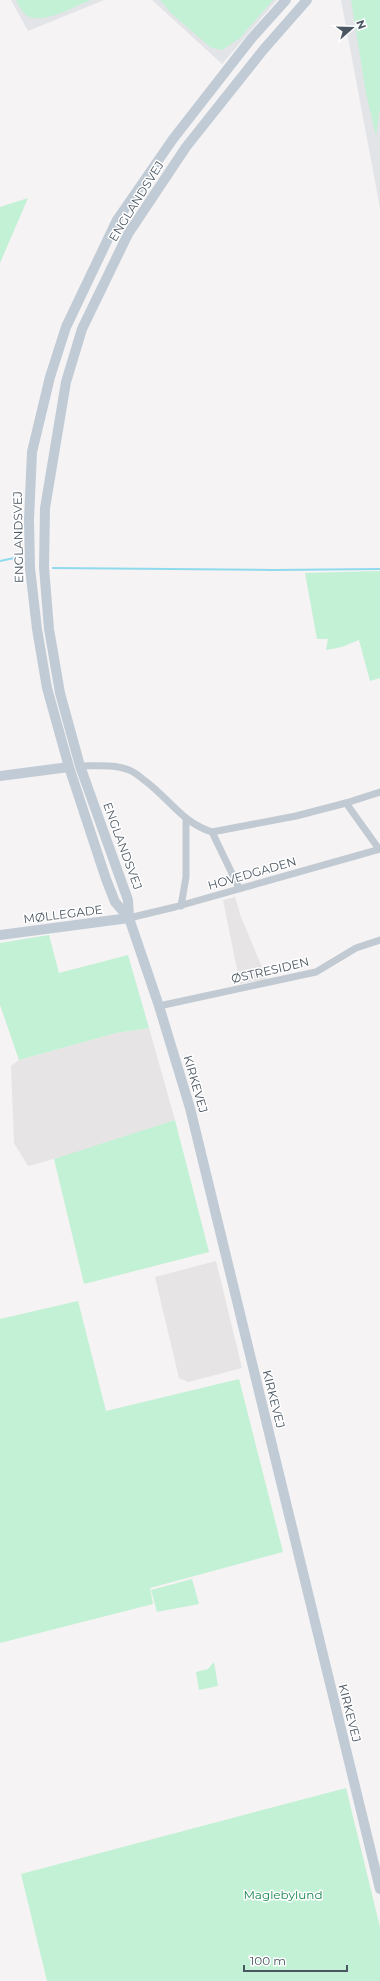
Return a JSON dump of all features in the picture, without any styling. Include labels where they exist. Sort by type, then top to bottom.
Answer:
[{"type":"main road","name":"ENGLANDSVEJ","points":[[129,918],[116,902],[106,879],[69,767],[47,688],[37,629],[30,568],[29,520],[32,452],[50,377],[66,326],[117,220],[178,133],[251,39],[286,0]]},
{"type":"main road","name":"ENGLANDSVEJ","points":[[129,918],[128,900],[80,766],[56,674],[49,629],[44,567],[45,508],[52,456],[69,374],[82,329],[128,234],[186,146],[264,49],[307,0]]},
{"type":"main road","points":[[0,776],[69,767]]},
{"type":"main road","name":"MØLLEGADE","points":[[0,935],[129,918]]},
{"type":"main road","name":"KIRKEVEJ","points":[[129,918],[159,1006],[190,1108],[380,1890]]},
{"type":"street","points":[[80,766],[115,766],[131,770],[158,791],[186,820],[199,828],[212,832],[296,816],[346,803],[380,792]]},
{"type":"street","points":[[346,803],[380,849]]},
{"type":"street","points":[[181,906],[186,877],[186,820]]},
{"type":"street","points":[[212,832],[239,888]]},
{"type":"street","name":"HOVEDGADEN","points":[[129,918],[181,906],[239,888],[380,849]]},
{"type":"street","name":"ØSTRESIDEN","points":[[159,1006],[316,972],[356,948],[380,940]]},
{"type":"shaded area","points":[[11,0],[104,0],[28,31]]},
{"type":"shaded area","points":[[152,0],[277,0],[222,64]]},
{"type":"shaded area","points":[[341,0],[380,0],[380,208]]},
{"type":"shaded area","points":[[235,897],[241,917],[267,979],[240,984],[223,900]]},
{"type":"shaded area","points":[[149,1028],[175,1120],[76,1153],[28,1166],[14,1143],[11,1066],[19,1060],[116,1033]]},
{"type":"shaded area","points":[[216,1261],[242,1368],[188,1382],[179,1378],[155,1277]]},
{"type":"green space","points":[[16,0],[91,0],[49,17],[32,18],[21,10]]},
{"type":"green space","points":[[160,0],[273,0],[240,38],[222,50],[210,47],[171,13]]},
{"type":"green space","points":[[351,0],[380,0],[380,108],[376,136],[366,93]]},
{"type":"green space","points":[[28,198],[0,263],[0,207]]},
{"type":"green space","points":[[380,571],[380,678],[370,681],[359,640],[342,647],[326,650],[328,639],[317,639],[305,573]]},
{"type":"green space","points":[[49,935],[59,973],[128,955],[149,1028],[116,1033],[19,1060],[0,1005],[0,943]]},
{"type":"green space","points":[[175,1120],[209,1252],[84,1284],[54,1159]]},
{"type":"green space","points":[[78,1301],[106,1411],[239,1379],[283,1552],[150,1588],[153,1604],[0,1643],[0,1319]]},
{"type":"green space","points":[[192,1579],[199,1604],[157,1612],[151,1590]]},
{"type":"green space","points":[[214,1662],[218,1686],[199,1690],[196,1672],[208,1669]]},
{"type":"green space","name":"Maglebylund","points":[[346,1788],[380,1927],[380,1981],[47,1981],[21,1874]]},
{"type":"waterway","points":[[0,561],[19,557]]},
{"type":"waterway","points":[[53,568],[273,570],[380,569]]}]
